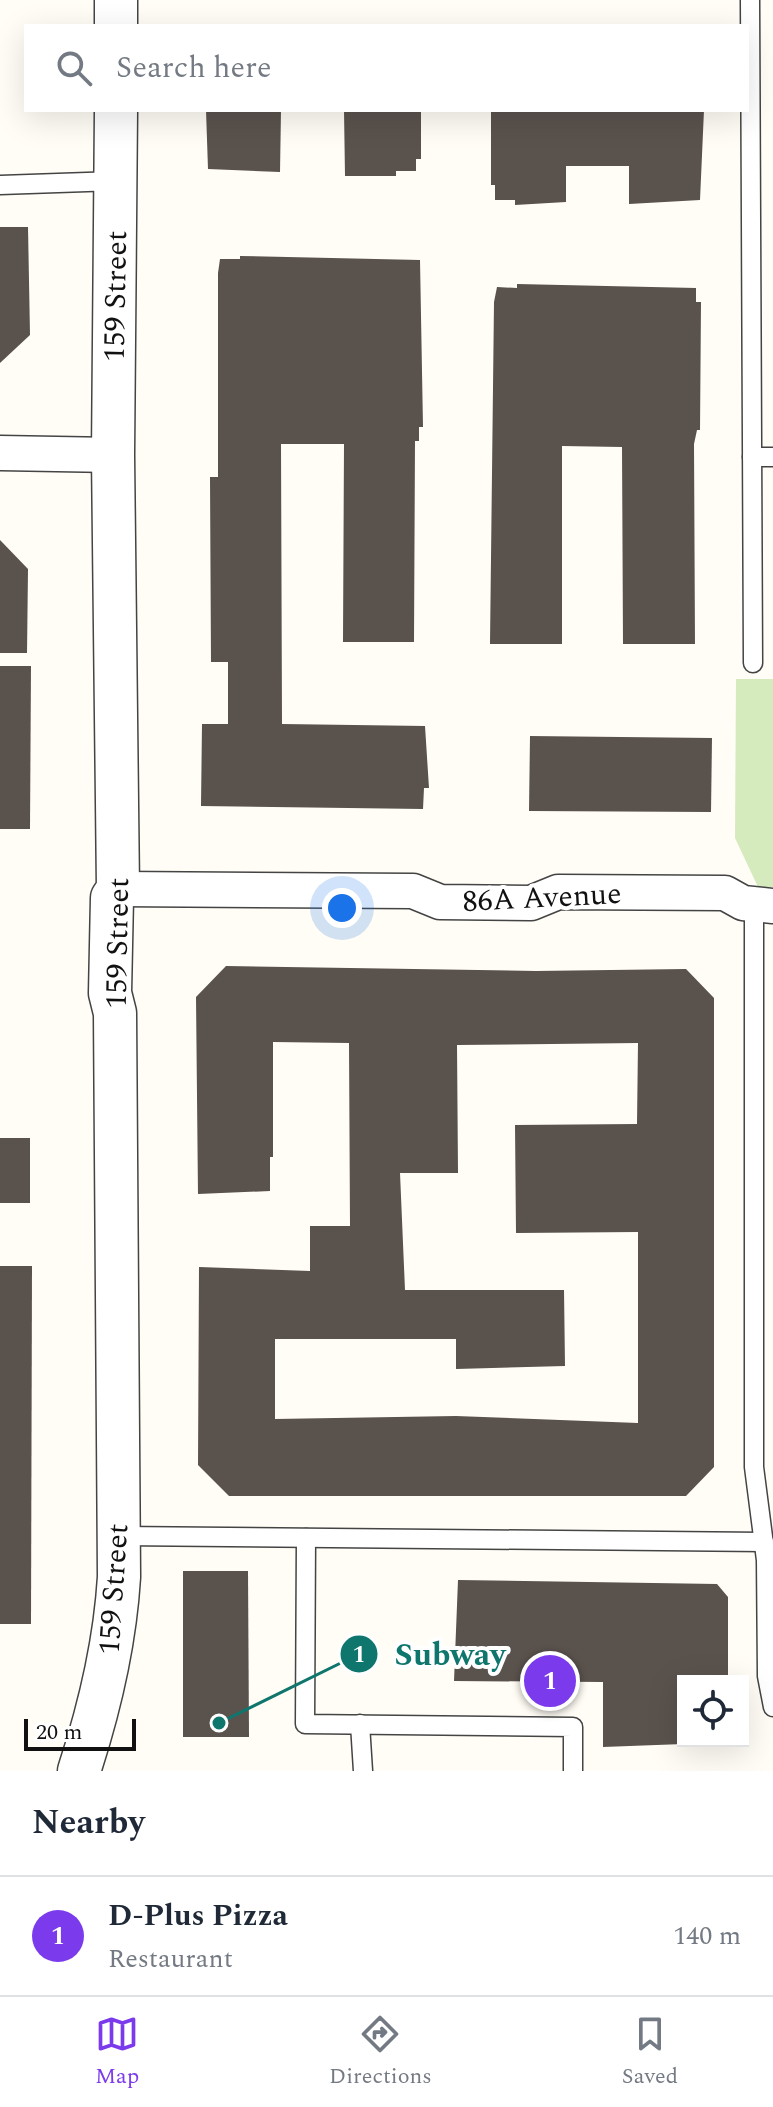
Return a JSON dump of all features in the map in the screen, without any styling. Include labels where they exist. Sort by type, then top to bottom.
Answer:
[{"type":"street","points":[[116,0],[116,24]]},
{"type":"street","name":"159 Street","points":[[79,1771],[106,1677],[116,1621],[119,1536],[115,1013],[110,993],[112,898],[118,889],[113,455],[116,112]]},
{"type":"street","points":[[0,453],[113,455]]},
{"type":"street","name":"86A Avenue","points":[[118,889],[413,891],[440,902],[517,903],[531,903],[558,892],[725,893],[764,906]]},
{"type":"lane","points":[[750,0],[753,663]]},
{"type":"lane","points":[[0,185],[116,181]]},
{"type":"lane","points":[[752,457],[773,457]]},
{"type":"lane","points":[[764,906],[754,1467],[766,1514],[767,1676],[773,1707]]},
{"type":"lane","points":[[119,1536],[764,1542]]},
{"type":"lane","points":[[306,1538],[305,1724],[573,1727],[573,1771]]},
{"type":"lane","points":[[360,1724],[363,1771]]},
{"type":"green space","points":[[736,679],[773,679],[773,887],[758,887],[735,838]]},
{"type":"building","points":[[206,112],[281,112],[280,172],[208,169]]},
{"type":"building","points":[[344,112],[421,112],[421,159],[416,159],[416,171],[396,171],[396,176],[345,176]]},
{"type":"building","points":[[491,112],[704,112],[700,200],[629,204],[629,166],[566,166],[566,202],[515,205],[515,200],[495,200],[495,185],[491,185]]},
{"type":"building","points":[[0,227],[28,227],[30,335],[0,363]]},
{"type":"building","points":[[240,256],[420,260],[423,427],[419,427],[419,441],[415,441],[414,642],[343,642],[344,444],[281,444],[282,724],[425,726],[429,788],[424,788],[423,809],[201,806],[202,724],[228,724],[228,662],[211,662],[210,477],[218,477],[218,273],[220,259],[240,259]]},
{"type":"building","points":[[517,284],[696,288],[696,302],[701,302],[700,430],[697,430],[694,444],[695,644],[623,644],[622,447],[562,446],[562,644],[490,644],[494,302],[497,287],[517,288]]},
{"type":"building","points":[[0,540],[28,569],[27,653],[0,653]]},
{"type":"building","points":[[0,666],[31,666],[30,829],[0,829]]},
{"type":"building","points":[[530,736],[712,738],[711,812],[529,811]]},
{"type":"building","points":[[226,966],[536,971],[686,969],[714,998],[714,1467],[686,1496],[229,1496],[198,1465],[199,1267],[310,1271],[310,1226],[350,1226],[349,1043],[273,1042],[270,1191],[198,1194],[196,997]],"holes":[[[638,1043],[637,1124],[515,1125],[516,1233],[638,1232],[638,1423],[456,1416],[275,1419],[275,1339],[456,1339],[456,1369],[565,1366],[564,1290],[405,1290],[400,1173],[458,1173],[457,1045]]]},
{"type":"building","points":[[0,1138],[30,1138],[30,1203],[0,1203]]},
{"type":"building","points":[[0,1266],[32,1266],[31,1624],[0,1624]]},
{"type":"building","points":[[183,1571],[248,1571],[249,1737],[183,1737]]},
{"type":"building","points":[[458,1580],[717,1584],[728,1597],[728,1675],[677,1675],[677,1744],[603,1747],[603,1682],[454,1681]]},
{"type":"place","name":"D-Plus Pizza","points":[[550,1681]]},
{"type":"place","name":"Subway","points":[[219,1723]]}]
